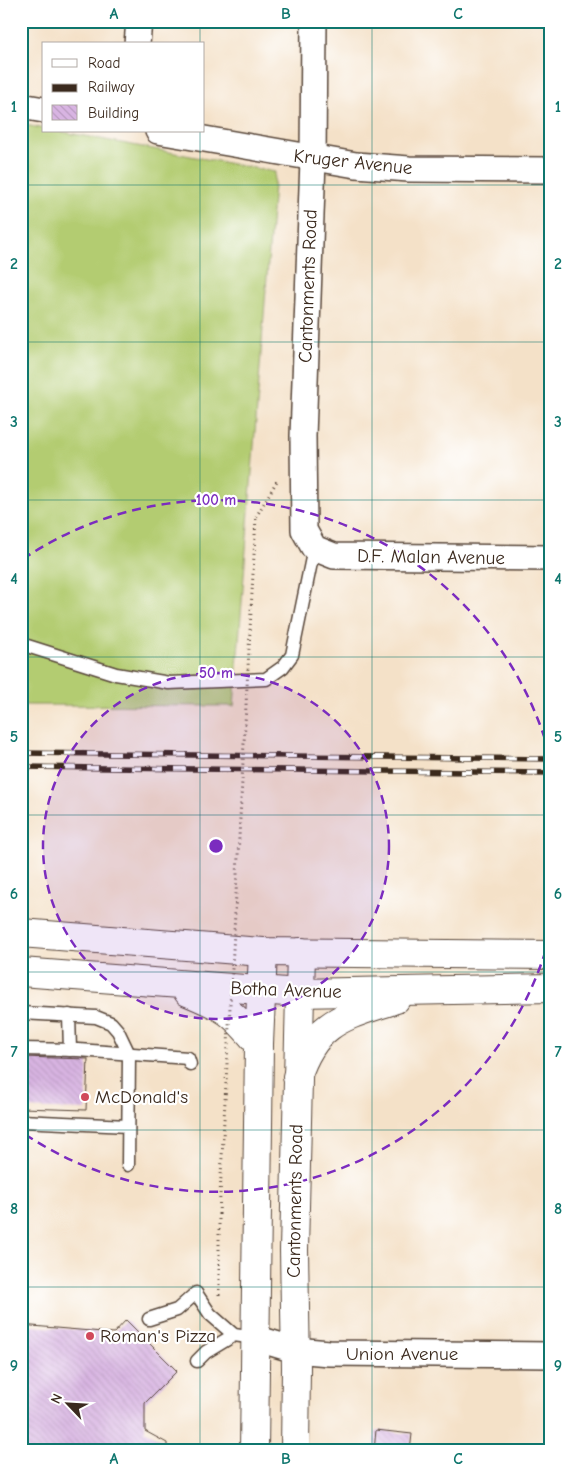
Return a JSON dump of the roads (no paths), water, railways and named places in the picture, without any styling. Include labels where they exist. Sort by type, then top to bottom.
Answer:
[{"type":"main road","name":"Botha Avenue","points":[[21,933],[263,952],[551,955]]},
{"type":"main road","name":"Cantonments Road","points":[[254,1451],[245,1337],[263,952]]},
{"type":"main road","name":"Cantonments Road","points":[[295,1451],[294,1250],[301,952]]},
{"type":"main road","name":"Botha Avenue","points":[[21,972],[299,993],[551,988]]},
{"type":"main road","points":[[164,982],[226,1009],[238,1018],[259,1044]]},
{"type":"main road","points":[[297,1077],[303,1060],[313,1042],[330,1024],[349,1015],[421,991]]},
{"type":"street","points":[[137,42],[139,21]]},
{"type":"street","name":"Cantonments Road","points":[[314,21],[313,160],[303,436],[304,530],[314,548]]},
{"type":"street","points":[[21,106],[42,110]]},
{"type":"street","name":"Kruger Avenue","points":[[163,132],[313,160],[409,169],[551,170]]},
{"type":"street","name":"D.F. Malan Avenue","points":[[314,548],[334,556],[551,558]]},
{"type":"street","name":"Union Avenue","points":[[245,1337],[295,1350],[329,1353],[551,1355]]},
{"type":"lane","points":[[21,644],[116,674],[169,683],[266,680],[283,667],[292,655],[314,548]]},
{"type":"lane","points":[[21,1014],[96,1017],[111,1023],[118,1031],[129,1054],[128,1165]]},
{"type":"lane","points":[[70,1015],[70,1050]]},
{"type":"lane","points":[[21,1049],[70,1050],[188,1058],[190,1064]]},
{"type":"lane","points":[[21,1121],[128,1126]]},
{"type":"lane","points":[[149,1319],[177,1310],[196,1293],[203,1305],[219,1323],[245,1337]]},
{"type":"lane","points":[[197,1361],[206,1352],[245,1337]]},
{"type":"railway","points":[[21,753],[551,759]]},
{"type":"railway","points":[[21,767],[551,773]]},
{"type":"place","name":"McDonald's","points":[[85,1097]]},
{"type":"place","name":"Roman's Pizza","points":[[90,1336]]}]
